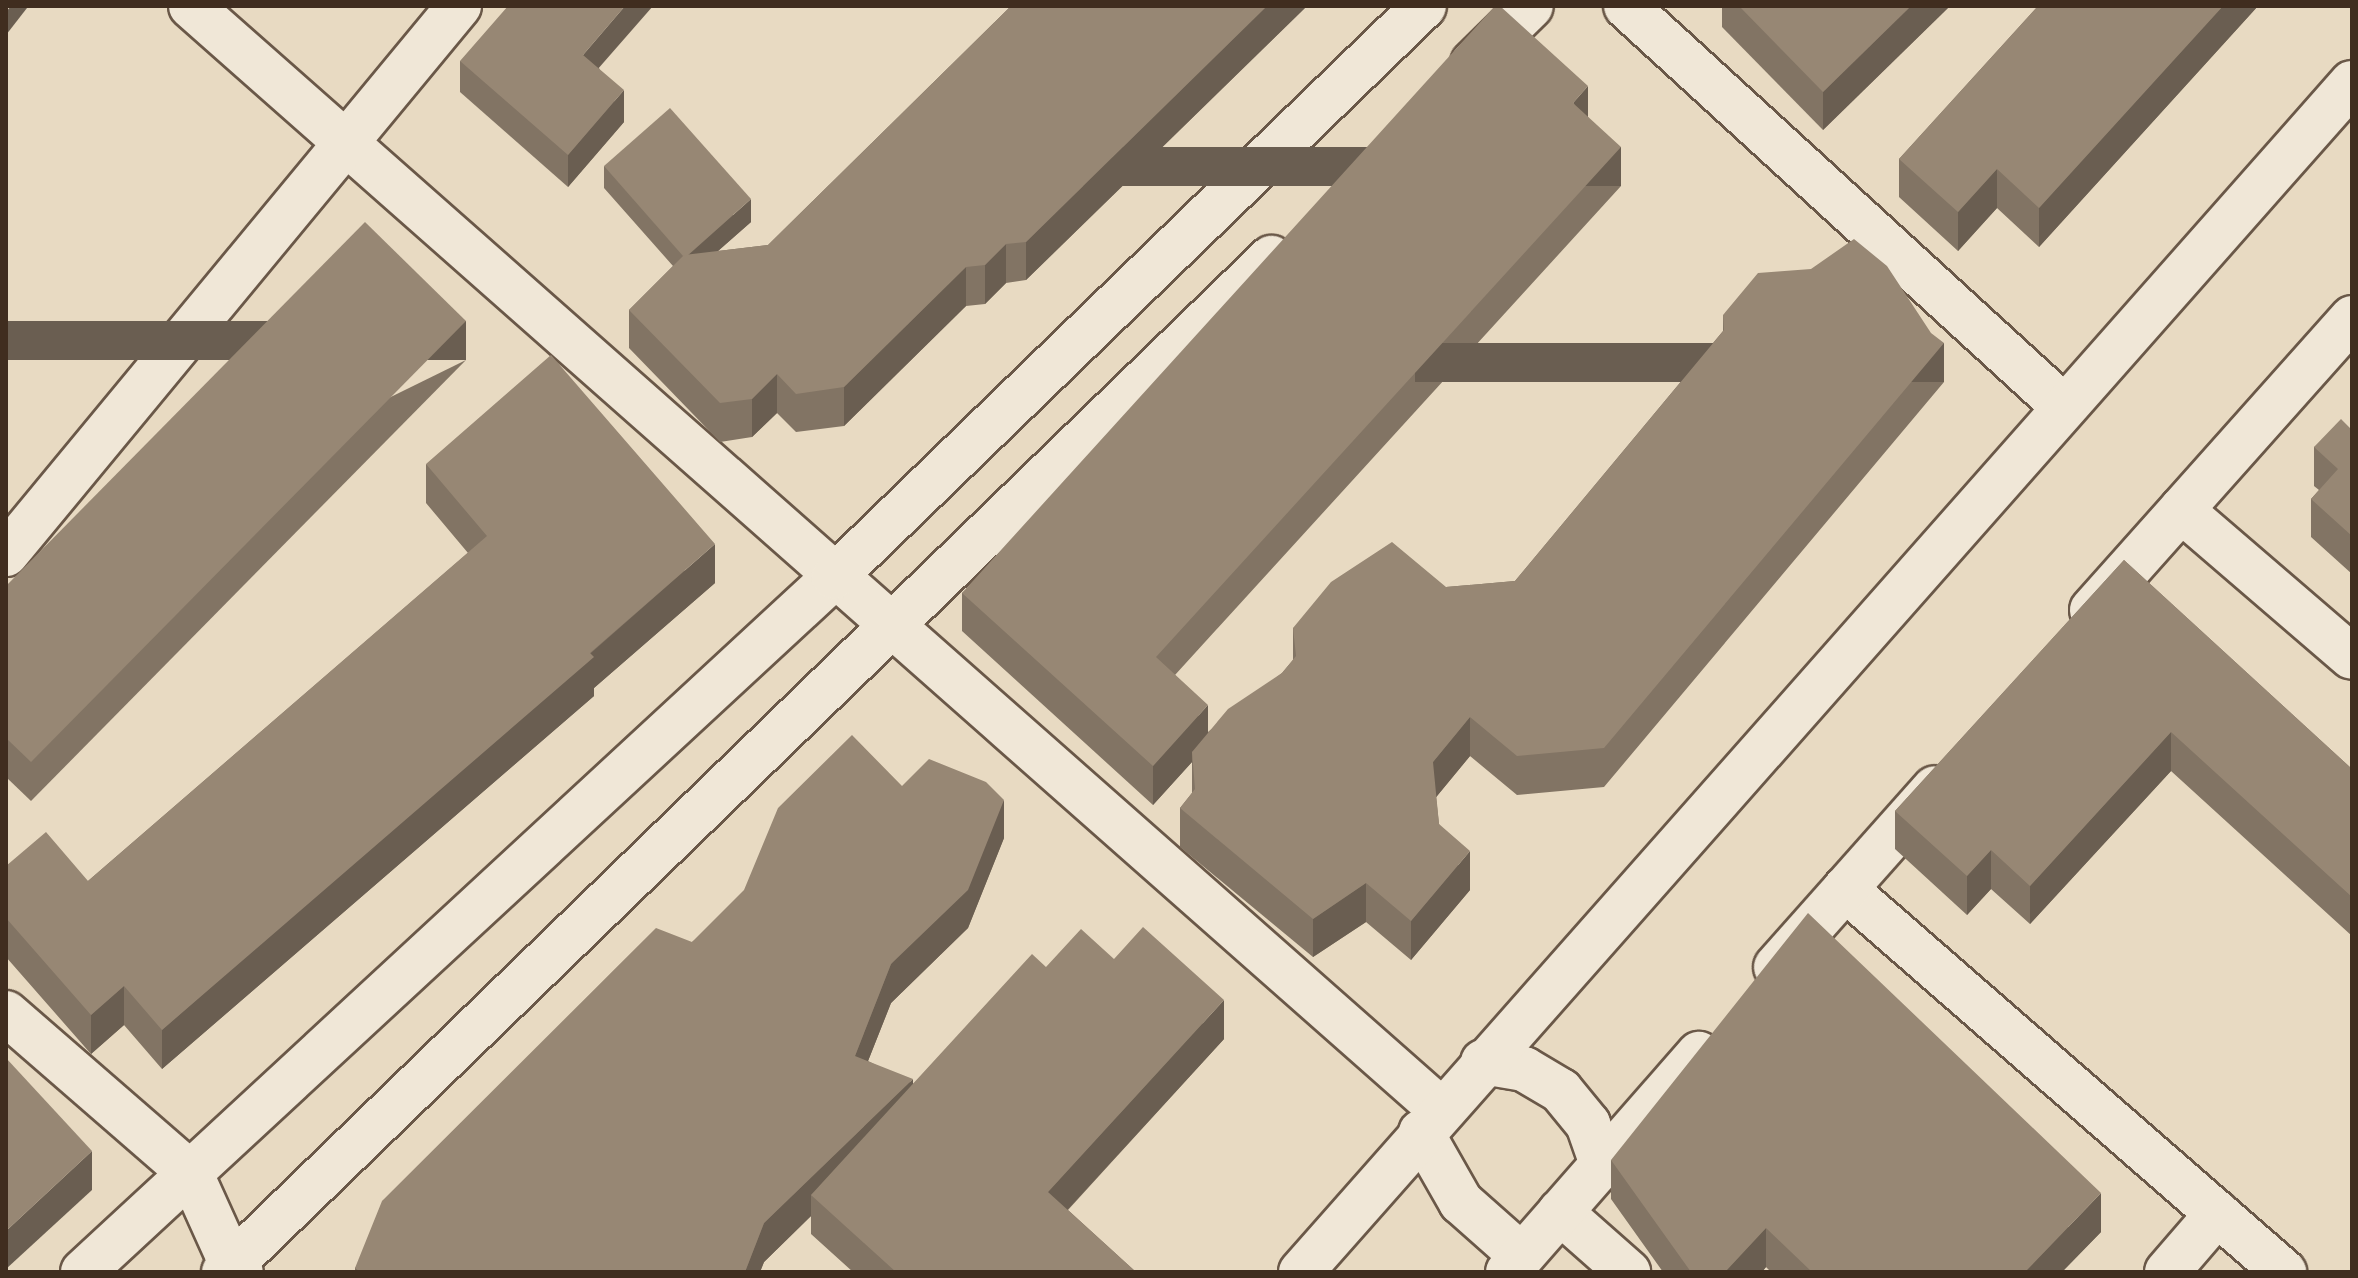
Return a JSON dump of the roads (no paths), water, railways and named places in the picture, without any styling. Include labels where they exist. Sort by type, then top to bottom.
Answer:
[{"type":"street","points":[[191,6],[891,627],[1431,1121],[1461,1202],[1515,1264],[1960,759]]},
{"type":"street","points":[[6,554],[344,141],[459,6]]},
{"type":"street","points":[[83,1272],[834,577],[1424,6]]},
{"type":"street","points":[[1440,95],[1531,6]]},
{"type":"street","points":[[1626,6],[2064,407]]},
{"type":"street","points":[[1301,1272],[1483,1062],[2352,83]]},
{"type":"street","points":[[6,1013],[191,1174],[232,1270],[1303,228]]},
{"type":"street","points":[[2065,640],[2352,318]]},
{"type":"street","points":[[2181,510],[2351,653]]},
{"type":"street","points":[[1845,889],[2284,1272]]},
{"type":"street","points":[[1483,1062],[1524,1069],[1561,1091],[1588,1124],[1602,1164]]},
{"type":"street","points":[[1560,1212],[1628,1272]]},
{"type":"street","points":[[2167,1272],[2217,1214]]}]
